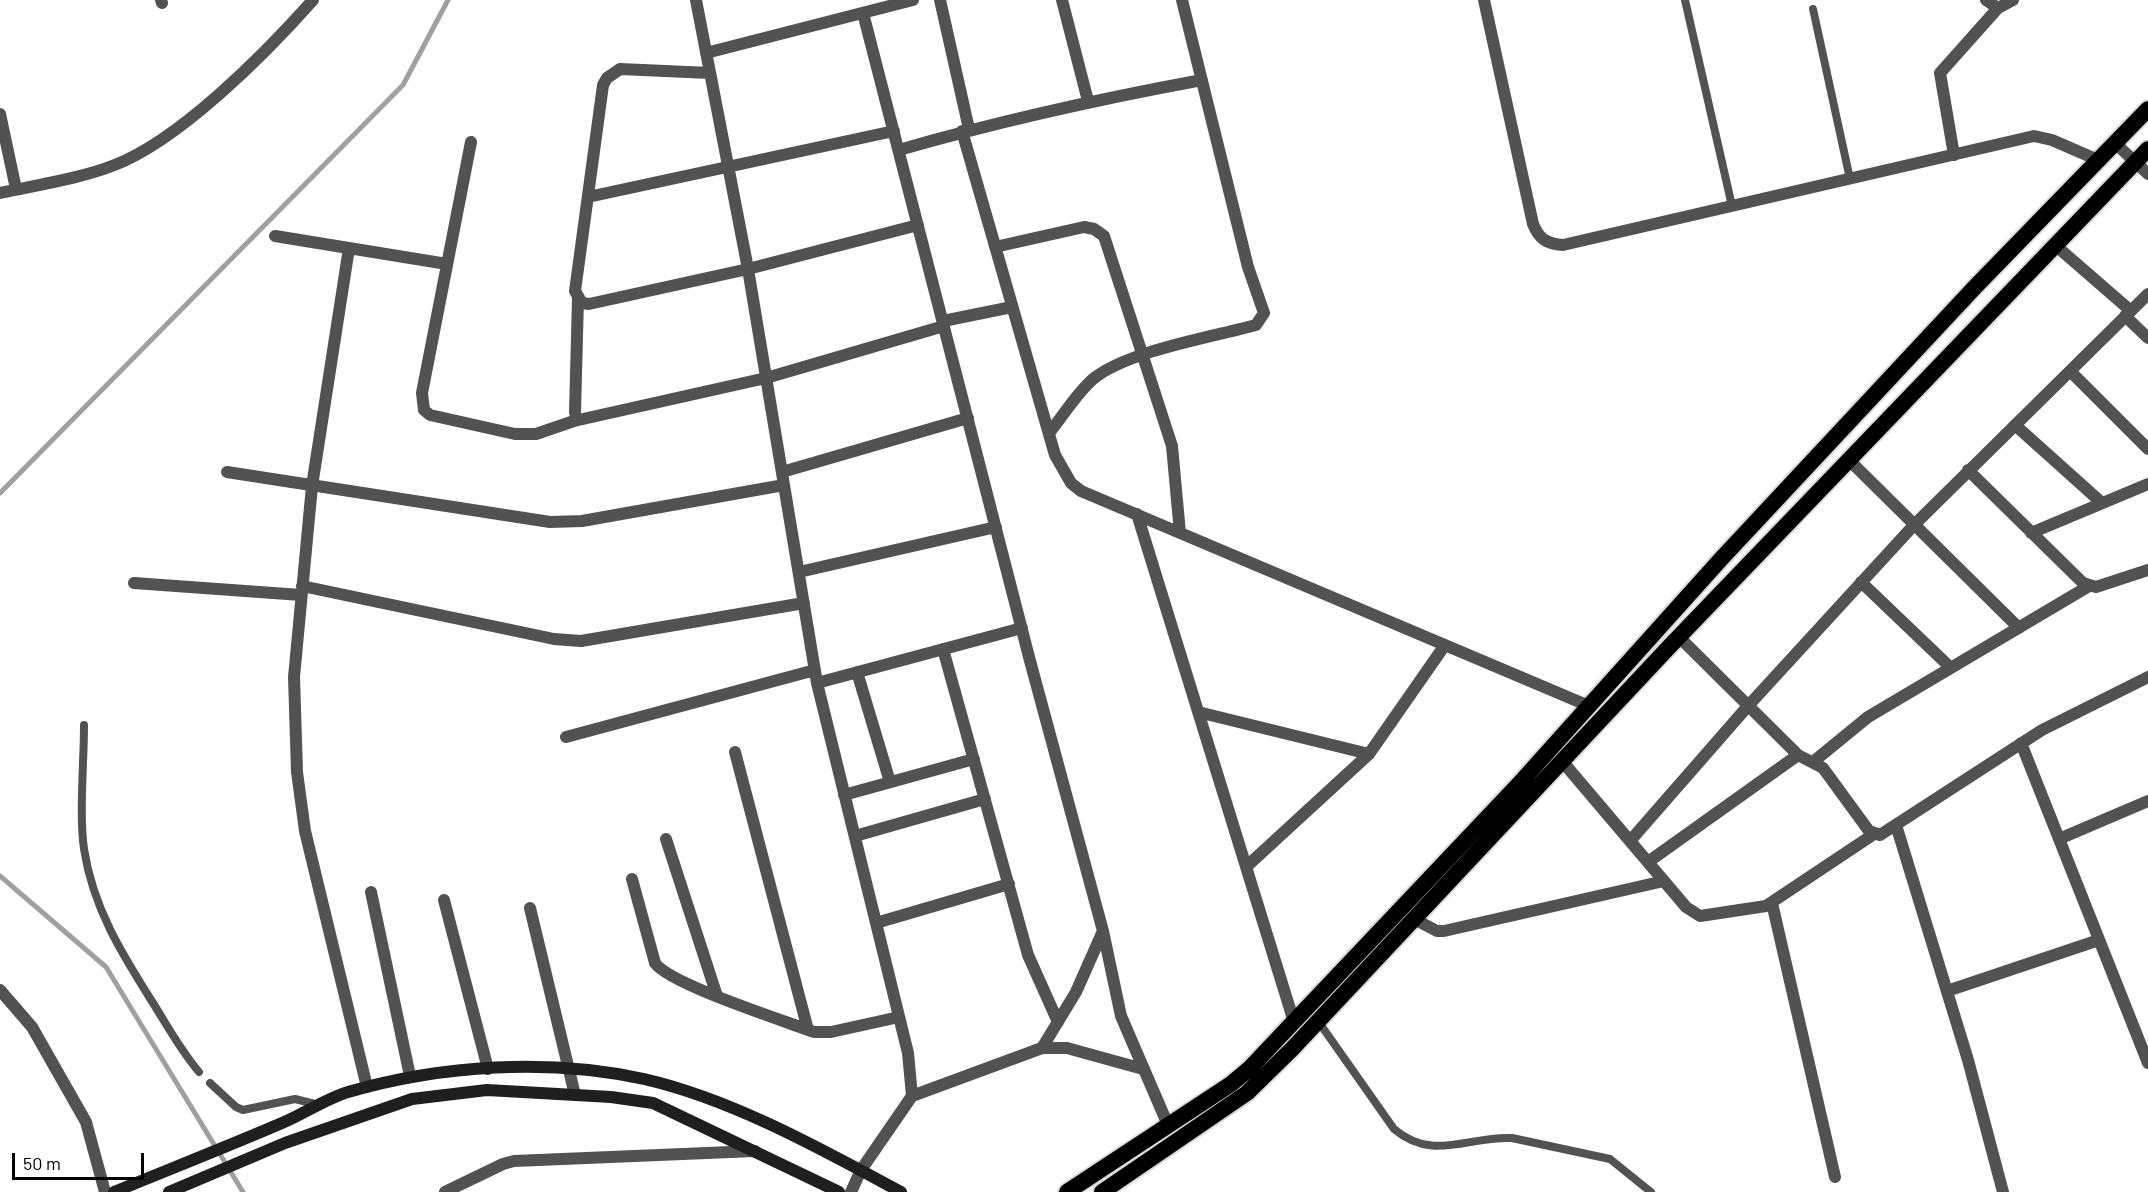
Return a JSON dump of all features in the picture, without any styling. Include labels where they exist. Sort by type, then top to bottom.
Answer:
[{"type":"highway","points":[[1067,1192],[1240,1077],[1518,785],[1721,559],[1961,301],[2148,109]]},
{"type":"highway","points":[[1099,1171],[1106,1189],[1247,1093],[1318,1021],[1679,637],[2148,149]]},
{"type":"highway","points":[[1961,301],[1982,322]]},
{"type":"main road","points":[[114,1192],[284,1122],[345,1093],[410,1076],[517,1067],[571,1068],[645,1079],[704,1098],[813,1145],[901,1192]]},
{"type":"main road","points":[[170,1192],[285,1143],[412,1100],[487,1090],[632,1099],[654,1103],[839,1192]]},
{"type":"street","points":[[0,193],[112,166],[174,132],[279,37],[313,0]]},
{"type":"street","points":[[696,0],[748,268],[817,683],[908,1053],[912,1096]]},
{"type":"street","points":[[706,53],[913,0]]},
{"type":"street","points":[[940,0],[965,130],[995,248],[1055,455],[1071,483],[1081,491],[1589,706]]},
{"type":"street","points":[[1062,0],[1088,101]]},
{"type":"street","points":[[1049,433],[1093,379],[1110,368],[1144,355],[1256,325],[1264,313],[1248,267],[1182,0]]},
{"type":"street","points":[[1485,0],[1533,224],[1541,239],[1550,244],[1563,245],[2034,136],[2043,137],[2098,160]]},
{"type":"street","points":[[1986,0],[1998,8]]},
{"type":"street","points":[[1954,155],[1940,73],[1998,8],[2013,0]]},
{"type":"street","points":[[863,13],[1103,931],[1121,1017],[1168,1125]]},
{"type":"street","points":[[710,73],[620,69],[607,78],[603,85],[575,291],[582,303],[588,304],[748,268],[918,225]]},
{"type":"street","points":[[899,150],[965,130],[1088,101],[1202,80]]},
{"type":"street","points":[[0,114],[16,189]]},
{"type":"street","points":[[588,197],[894,131]]},
{"type":"street","points":[[471,142],[421,402],[430,415],[515,434],[536,434],[574,421],[766,378],[943,324],[1012,307]]},
{"type":"street","points":[[2115,143],[2148,174]]},
{"type":"street","points":[[995,248],[1084,227],[1094,229],[1104,236],[1109,245],[1175,458],[1180,533]]},
{"type":"street","points":[[274,236],[447,264]]},
{"type":"street","points":[[2055,245],[2128,314],[2148,338]]},
{"type":"street","points":[[349,248],[312,486],[294,677],[300,804],[367,1087]]},
{"type":"street","points":[[1630,841],[1748,705],[1914,525],[2148,294]]},
{"type":"street","points":[[575,413],[578,298]]},
{"type":"street","points":[[2070,371],[2148,448]]},
{"type":"street","points":[[782,472],[968,418]]},
{"type":"street","points":[[2015,424],[2102,503]]},
{"type":"street","points":[[1849,460],[2019,628]]},
{"type":"street","points":[[1968,470],[2089,586]]},
{"type":"street","points":[[226,472],[550,522],[566,522],[784,485]]},
{"type":"street","points":[[2031,532],[2148,484]]},
{"type":"street","points":[[1137,514],[1294,1022]]},
{"type":"street","points":[[799,572],[996,527]]},
{"type":"street","points":[[1813,762],[1860,722],[2089,586],[2147,572]]},
{"type":"street","points":[[1861,582],[1951,668]]},
{"type":"street","points":[[134,583],[301,591],[554,639],[581,641],[804,603]]},
{"type":"street","points":[[817,683],[1022,628]]},
{"type":"street","points":[[1679,637],[1798,755],[1823,768],[1869,831],[1880,835],[2042,730],[2148,677]]},
{"type":"street","points":[[1246,867],[1369,754],[1445,645]]},
{"type":"street","points":[[943,649],[1028,955],[1058,1022]]},
{"type":"street","points":[[567,738],[815,670]]},
{"type":"street","points":[[857,672],[890,782]]},
{"type":"street","points":[[1198,712],[1369,754]]},
{"type":"street","points":[[2021,743],[2148,1063]]},
{"type":"street","points":[[735,752],[808,1030]]},
{"type":"street","points":[[1648,862],[1798,755]]},
{"type":"street","points":[[844,795],[974,759]]},
{"type":"street","points":[[1562,761],[1686,907],[1700,916],[1757,909],[1772,903],[1874,834]]},
{"type":"street","points":[[855,836],[985,799]]},
{"type":"street","points":[[2059,839],[2148,801]]},
{"type":"street","points":[[1896,825],[1947,991],[2003,1192]]},
{"type":"street","points":[[666,839],[717,996]]},
{"type":"street","points":[[632,879],[658,968],[717,996],[808,1030],[831,1032],[899,1017]]},
{"type":"street","points":[[1414,919],[1437,931],[1444,931],[1664,881]]},
{"type":"street","points":[[876,923],[1009,884]]},
{"type":"street","points":[[371,892],[410,1076]]},
{"type":"street","points":[[444,900],[488,1069]]},
{"type":"street","points":[[1772,903],[1835,1177]]},
{"type":"street","points":[[530,908],[571,1068],[575,1095]]},
{"type":"street","points":[[1042,1048],[1076,992],[1103,931]]},
{"type":"street","points":[[1947,991],[2099,940]]},
{"type":"street","points":[[0,990],[32,1027],[86,1122],[105,1192]]},
{"type":"street","points":[[851,1192],[861,1170],[912,1096],[1042,1048],[1067,1048],[1143,1069]]},
{"type":"street","points":[[445,1192],[514,1161],[754,1151]]},
{"type":"lane","points":[[1685,0],[1732,207]]},
{"type":"lane","points":[[1813,9],[1850,179]]},
{"type":"lane","points":[[84,725],[84,847],[96,899],[104,921],[123,954],[184,1053],[199,1072]]},
{"type":"lane","points":[[1318,1021],[1394,1130],[1406,1140],[1423,1147],[1445,1147],[1496,1137],[1512,1138],[1610,1159],[1651,1192]]},
{"type":"lane","points":[[210,1083],[236,1107],[243,1110],[295,1099],[320,1105]]},
{"type":"waterway","points":[[0,493],[403,85],[448,0]]},
{"type":"waterway","points":[[0,876],[106,967],[243,1192]]}]
